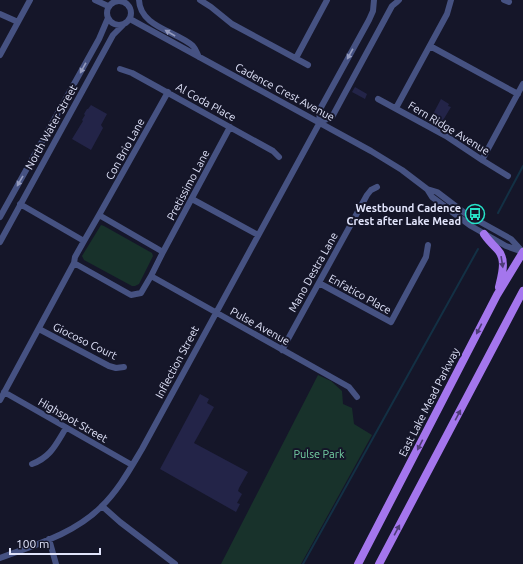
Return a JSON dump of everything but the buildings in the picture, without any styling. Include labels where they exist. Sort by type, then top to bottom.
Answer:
[{"type":"main road","points":[[484,234],[499,252],[503,260],[503,270],[497,295]]},
{"type":"main road","name":"East Lake Mead Parkway","points":[[358,564],[497,295],[523,252]]},
{"type":"main road","points":[[379,564],[523,291]]},
{"type":"street","points":[[0,55],[30,0]]},
{"type":"street","points":[[95,0],[108,6]]},
{"type":"street","points":[[120,0],[129,2],[132,11],[130,19],[123,25],[116,25],[112,23],[107,14],[108,6],[120,0]]},
{"type":"street","points":[[139,0],[141,11],[146,17],[153,23],[194,47],[199,57]]},
{"type":"street","points":[[200,0],[212,7],[232,24],[308,65]]},
{"type":"street","points":[[296,58],[327,0]]},
{"type":"street","points":[[374,0],[373,11],[369,20],[319,111],[320,122],[332,117],[392,3],[398,2],[399,0]]},
{"type":"street","points":[[396,108],[447,14],[450,0]]},
{"type":"street","points":[[0,14],[18,22]]},
{"type":"street","name":"North Water Street","points":[[0,216],[98,40],[108,18]]},
{"type":"street","name":"Cadence Crest Avenue","points":[[130,19],[320,122],[386,160],[427,189],[437,192],[466,214],[511,239],[523,252]]},
{"type":"street","name":"North Water Street","points":[[0,242],[113,36],[123,25]]},
{"type":"street","points":[[430,46],[518,94]]},
{"type":"street","name":"Al Coda Place","points":[[120,69],[132,73],[168,92],[273,151],[279,157]]},
{"type":"street","points":[[482,160],[523,84]]},
{"type":"street","name":"Con Brio Lane","points":[[99,215],[168,92]]},
{"type":"street","name":"Fern Ridge Avenue","points":[[378,99],[446,136],[508,176]]},
{"type":"street","name":"Inflection Street","points":[[0,558],[49,539],[80,524],[102,506],[116,490],[132,465],[320,122]]},
{"type":"street","name":"Pretissimo Lane","points":[[163,252],[230,128]]},
{"type":"street","name":"Mano Destra Lane","points":[[282,350],[367,195],[371,190],[377,187]]},
{"type":"street","name":"Cadence Crest Avenue","points":[[427,189],[432,197],[453,214],[506,246],[523,252]]},
{"type":"street","points":[[192,199],[258,235]]},
{"type":"street","points":[[20,204],[84,240]]},
{"type":"street","points":[[0,400],[74,263],[75,257],[84,240],[99,215],[163,252],[141,293],[131,295],[74,263]]},
{"type":"street","name":"Enfatico Place","points":[[319,283],[391,322],[426,256],[428,245]]},
{"type":"street","name":"Pulse Avenue","points":[[151,276],[349,387],[355,392],[357,397]]},
{"type":"street","name":"Giocoso Court","points":[[39,329],[109,366],[116,368],[124,367]]},
{"type":"street","name":"Highspot Street","points":[[4,392],[132,465]]},
{"type":"street","points":[[32,464],[47,456],[53,450],[66,428]]},
{"type":"street","points":[[102,506],[120,522],[175,564]]},
{"type":"street","points":[[49,539],[56,564]]},
{"type":"green space","points":[[101,225],[152,253],[153,256],[139,284],[132,286],[84,260],[82,256]]},
{"type":"green space","name":"Pulse Park","points":[[318,375],[331,381],[342,391],[343,404],[352,408],[354,424],[372,435],[301,564],[221,564]]},
{"type":"waterway","points":[[498,213],[523,166]]},
{"type":"waterway","points":[[303,564],[478,249]]},
{"type":"place","name":"Westbound Cadence Crest after Lake Mead","points":[[475,214]]}]
